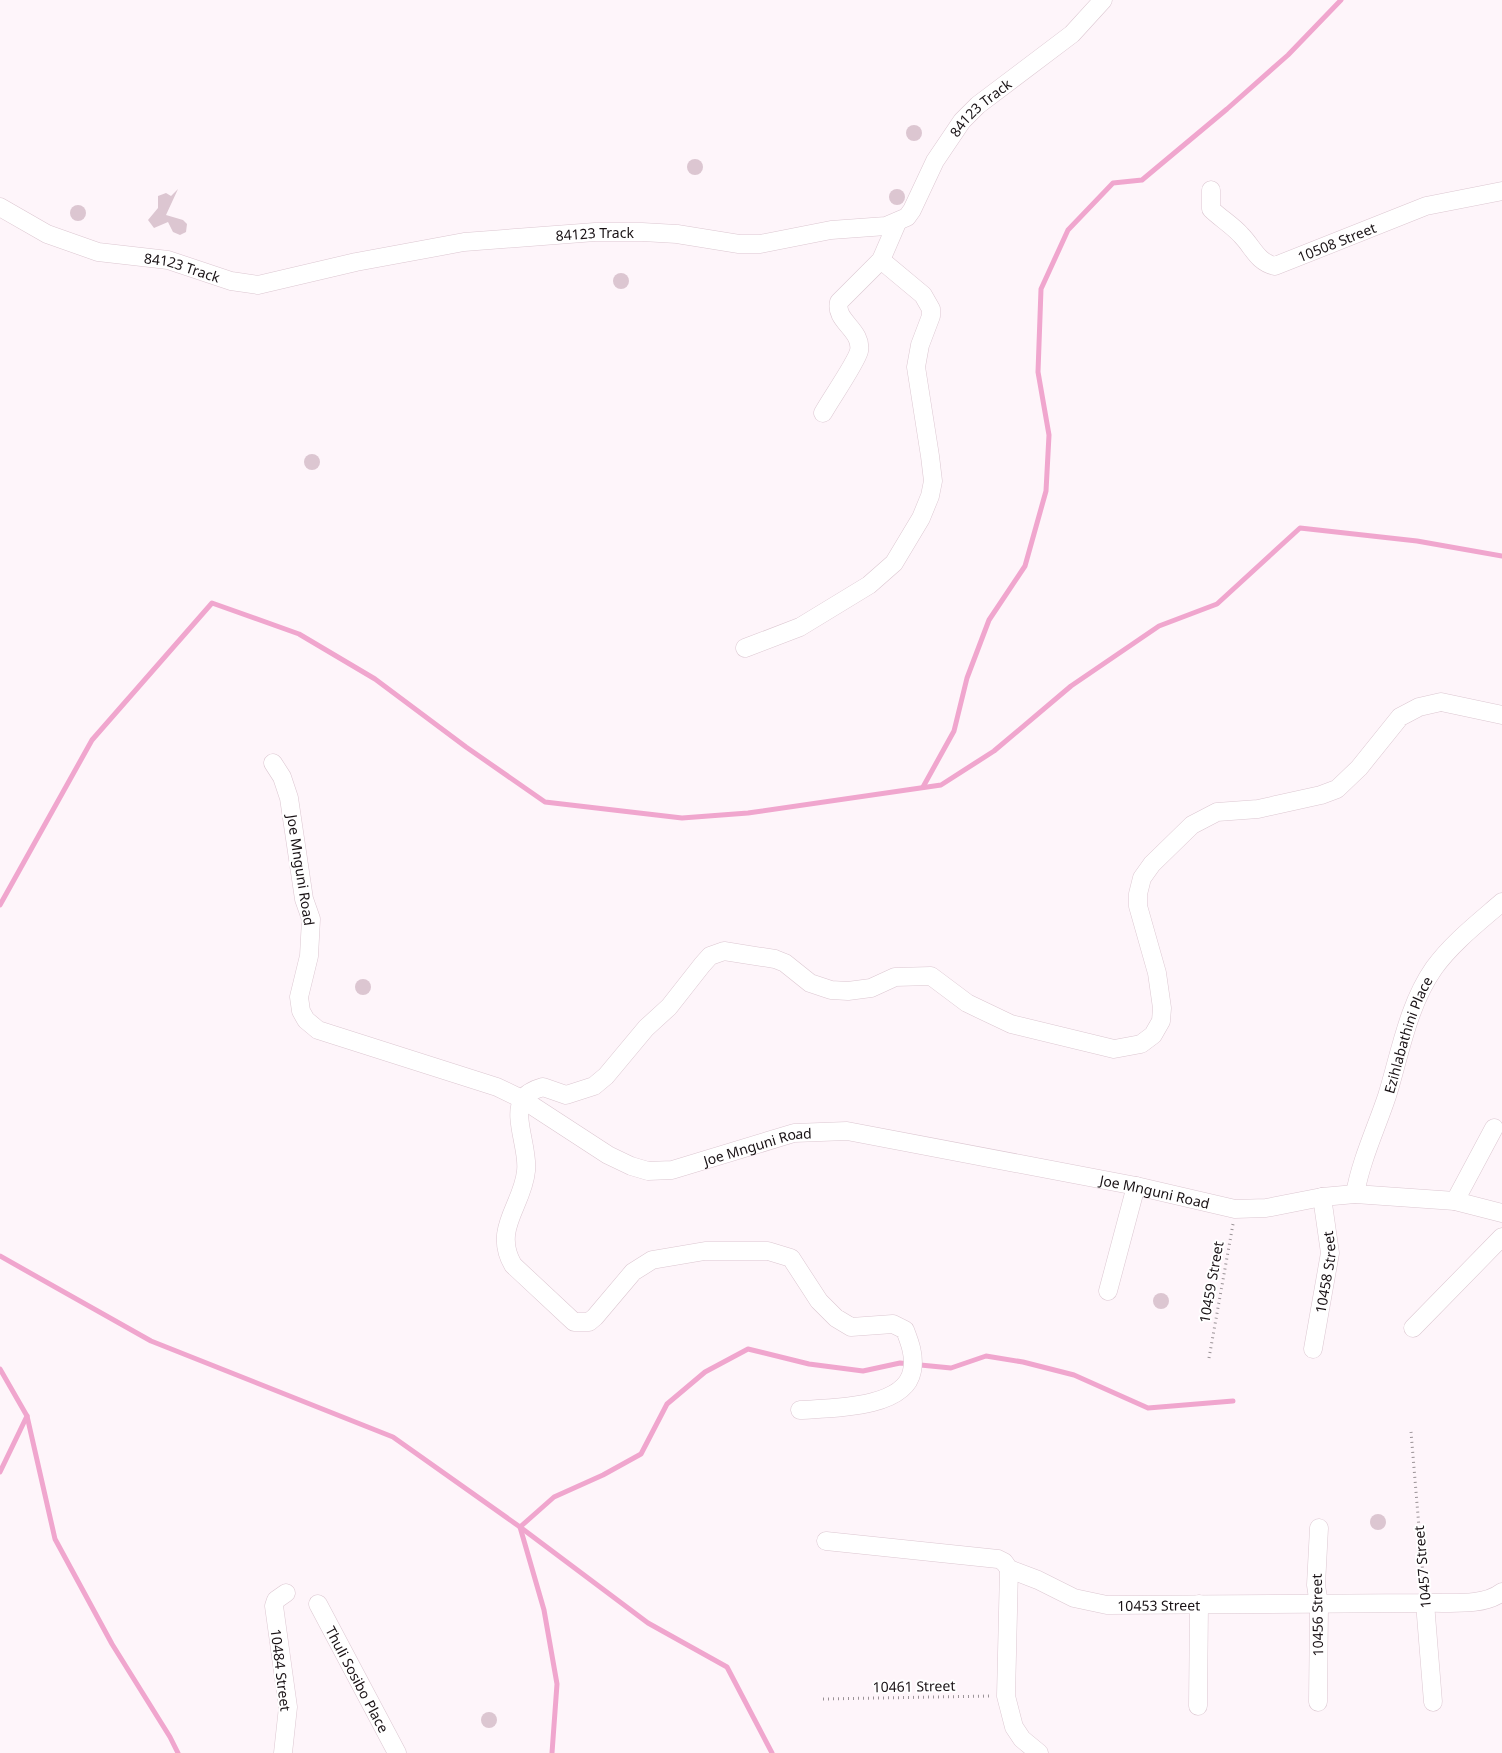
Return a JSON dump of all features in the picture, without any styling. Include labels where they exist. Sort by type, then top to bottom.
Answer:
[{"type":"street","name":"84123 Track","points":[[0,208],[47,234],[98,252],[168,260],[231,281],[258,285],[356,262],[464,242],[595,232],[642,232],[677,234],[739,244],[760,244],[831,230],[869,228],[897,223],[912,210],[935,161],[962,120],[978,105],[1072,34],[1103,0]]},
{"type":"street","name":"10508 Street","points":[[1211,190],[1211,209],[1242,236],[1260,259],[1276,266],[1426,206],[1502,191]]},
{"type":"street","points":[[823,413],[859,351],[856,335],[839,312],[839,302],[881,260],[897,223]]},
{"type":"street","points":[[745,648],[800,626],[869,585],[894,563],[930,496],[933,482],[916,367],[920,345],[931,316],[931,309],[923,295],[881,260]]},
{"type":"street","points":[[800,1410],[867,1404],[903,1390],[912,1372],[912,1349],[905,1330],[893,1324],[851,1327],[836,1318],[819,1301],[791,1258],[768,1251],[705,1251],[652,1260],[633,1272],[589,1322],[574,1322],[512,1265],[507,1255],[506,1228],[519,1199],[526,1173],[526,1150],[519,1118],[522,1099],[534,1090],[543,1087],[566,1095],[594,1086],[606,1076],[646,1028],[670,1006],[702,964],[710,956],[724,951],[775,959],[785,963],[810,983],[831,990],[848,991],[871,988],[895,977],[931,976],[967,1003],[1012,1024],[1114,1049],[1141,1044],[1153,1035],[1161,1021],[1162,1008],[1157,974],[1138,906],[1138,894],[1142,878],[1152,864],[1192,825],[1217,812],[1258,809],[1337,789],[1359,768],[1400,717],[1419,707],[1441,702],[1502,715]]},
{"type":"street","name":"Joe Mnguni Road","points":[[272,763],[282,777],[289,798],[304,899],[311,919],[308,956],[299,997],[301,1011],[306,1020],[318,1030],[462,1074],[522,1099],[608,1155],[631,1166],[648,1171],[672,1170],[794,1133],[830,1130],[856,1133],[1136,1186],[1235,1209],[1266,1208],[1322,1197],[1355,1194],[1454,1201],[1502,1213]]},
{"type":"street","name":"Ezihlabathini Place","points":[[1355,1194],[1361,1167],[1386,1098],[1418,996],[1435,967],[1450,948],[1502,902]]},
{"type":"street","points":[[1454,1201],[1494,1128]]},
{"type":"street","points":[[1108,1291],[1136,1186]]},
{"type":"street","name":"10458 Street","points":[[1313,1349],[1330,1253],[1322,1197]]},
{"type":"street","points":[[1413,1328],[1502,1238]]},
{"type":"street","name":"10456 Street","points":[[1318,1702],[1319,1605],[1316,1585],[1319,1528]]},
{"type":"street","name":"10453 Street","points":[[826,1541],[998,1559],[1004,1562],[1009,1569],[1038,1580],[1074,1598],[1089,1603],[1107,1605],[1425,1603],[1478,1601],[1497,1596],[1502,1592]]},
{"type":"street","points":[[1009,1569],[1006,1696],[1014,1727],[1022,1740],[1038,1753]]},
{"type":"street","name":"10484 Street","points":[[283,1753],[288,1707],[274,1606],[276,1600],[286,1593]]},
{"type":"street","name":"10457 Street","points":[[1425,1603],[1433,1702]]},
{"type":"street","name":"Thuli Sosibo Place","points":[[318,1604],[397,1753]]},
{"type":"street","points":[[1198,1706],[1199,1604]]},
{"type":"path","name":"10459 Street","points":[[1209,1358],[1235,1209]]},
{"type":"path","name":"10457 Street","points":[[1411,1432],[1425,1603]]},
{"type":"path","name":"10461 Street","points":[[823,1699],[1006,1696]]},
{"type":"building","points":[[914,125],[920,127],[922,133],[920,139],[914,141],[908,139],[906,133],[908,127]]},
{"type":"building","points":[[695,159],[701,161],[703,167],[701,173],[695,175],[689,173],[687,167],[689,161]]},
{"type":"building","points":[[178,189],[166,215],[183,220],[187,224],[186,232],[180,235],[173,232],[168,222],[154,228],[148,220],[158,208],[158,196],[166,193],[171,196]]},
{"type":"building","points":[[897,189],[903,191],[905,197],[903,203],[897,205],[891,203],[889,197],[891,191]]},
{"type":"building","points":[[78,205],[84,207],[86,213],[84,219],[78,221],[72,219],[70,213],[72,207]]},
{"type":"building","points":[[621,273],[627,275],[629,281],[627,287],[621,289],[615,287],[613,281],[615,275]]},
{"type":"building","points":[[312,454],[318,456],[320,462],[318,468],[312,470],[306,468],[304,462],[306,456]]},
{"type":"building","points":[[363,979],[369,981],[371,987],[369,993],[363,995],[357,993],[355,987],[357,981]]},
{"type":"building","points":[[1161,1293],[1167,1295],[1169,1301],[1167,1307],[1161,1309],[1155,1307],[1153,1301],[1155,1295]]},
{"type":"building","points":[[1378,1514],[1384,1516],[1386,1522],[1384,1528],[1378,1530],[1372,1528],[1370,1522],[1372,1516]]},
{"type":"building","points":[[489,1712],[495,1714],[497,1720],[495,1726],[489,1728],[483,1726],[481,1720],[483,1714]]},
{"type":"waterway","points":[[923,787],[954,731],[967,678],[989,620],[1025,566],[1046,491],[1049,435],[1038,372],[1041,289],[1068,230],[1113,183],[1142,180],[1227,109],[1288,55],[1341,0]]},
{"type":"waterway","points":[[0,905],[92,740],[212,603],[299,634],[375,679],[466,747],[545,802],[682,818],[748,813],[941,785],[994,751],[1071,686],[1159,626],[1217,604],[1300,528],[1417,541],[1502,556]]},
{"type":"waterway","points":[[0,1256],[151,1341],[393,1437],[520,1527],[648,1623],[727,1667],[772,1753]]},
{"type":"waterway","points":[[552,1753],[557,1684],[544,1610],[520,1527],[554,1497],[603,1475],[641,1454],[667,1404],[705,1372],[748,1349],[809,1364],[863,1371],[900,1363],[951,1368],[986,1356],[1023,1362],[1074,1375],[1148,1408],[1233,1401]]},
{"type":"waterway","points":[[0,1369],[27,1416],[55,1539],[112,1644],[178,1753]]},
{"type":"waterway","points":[[0,1472],[27,1416]]}]
